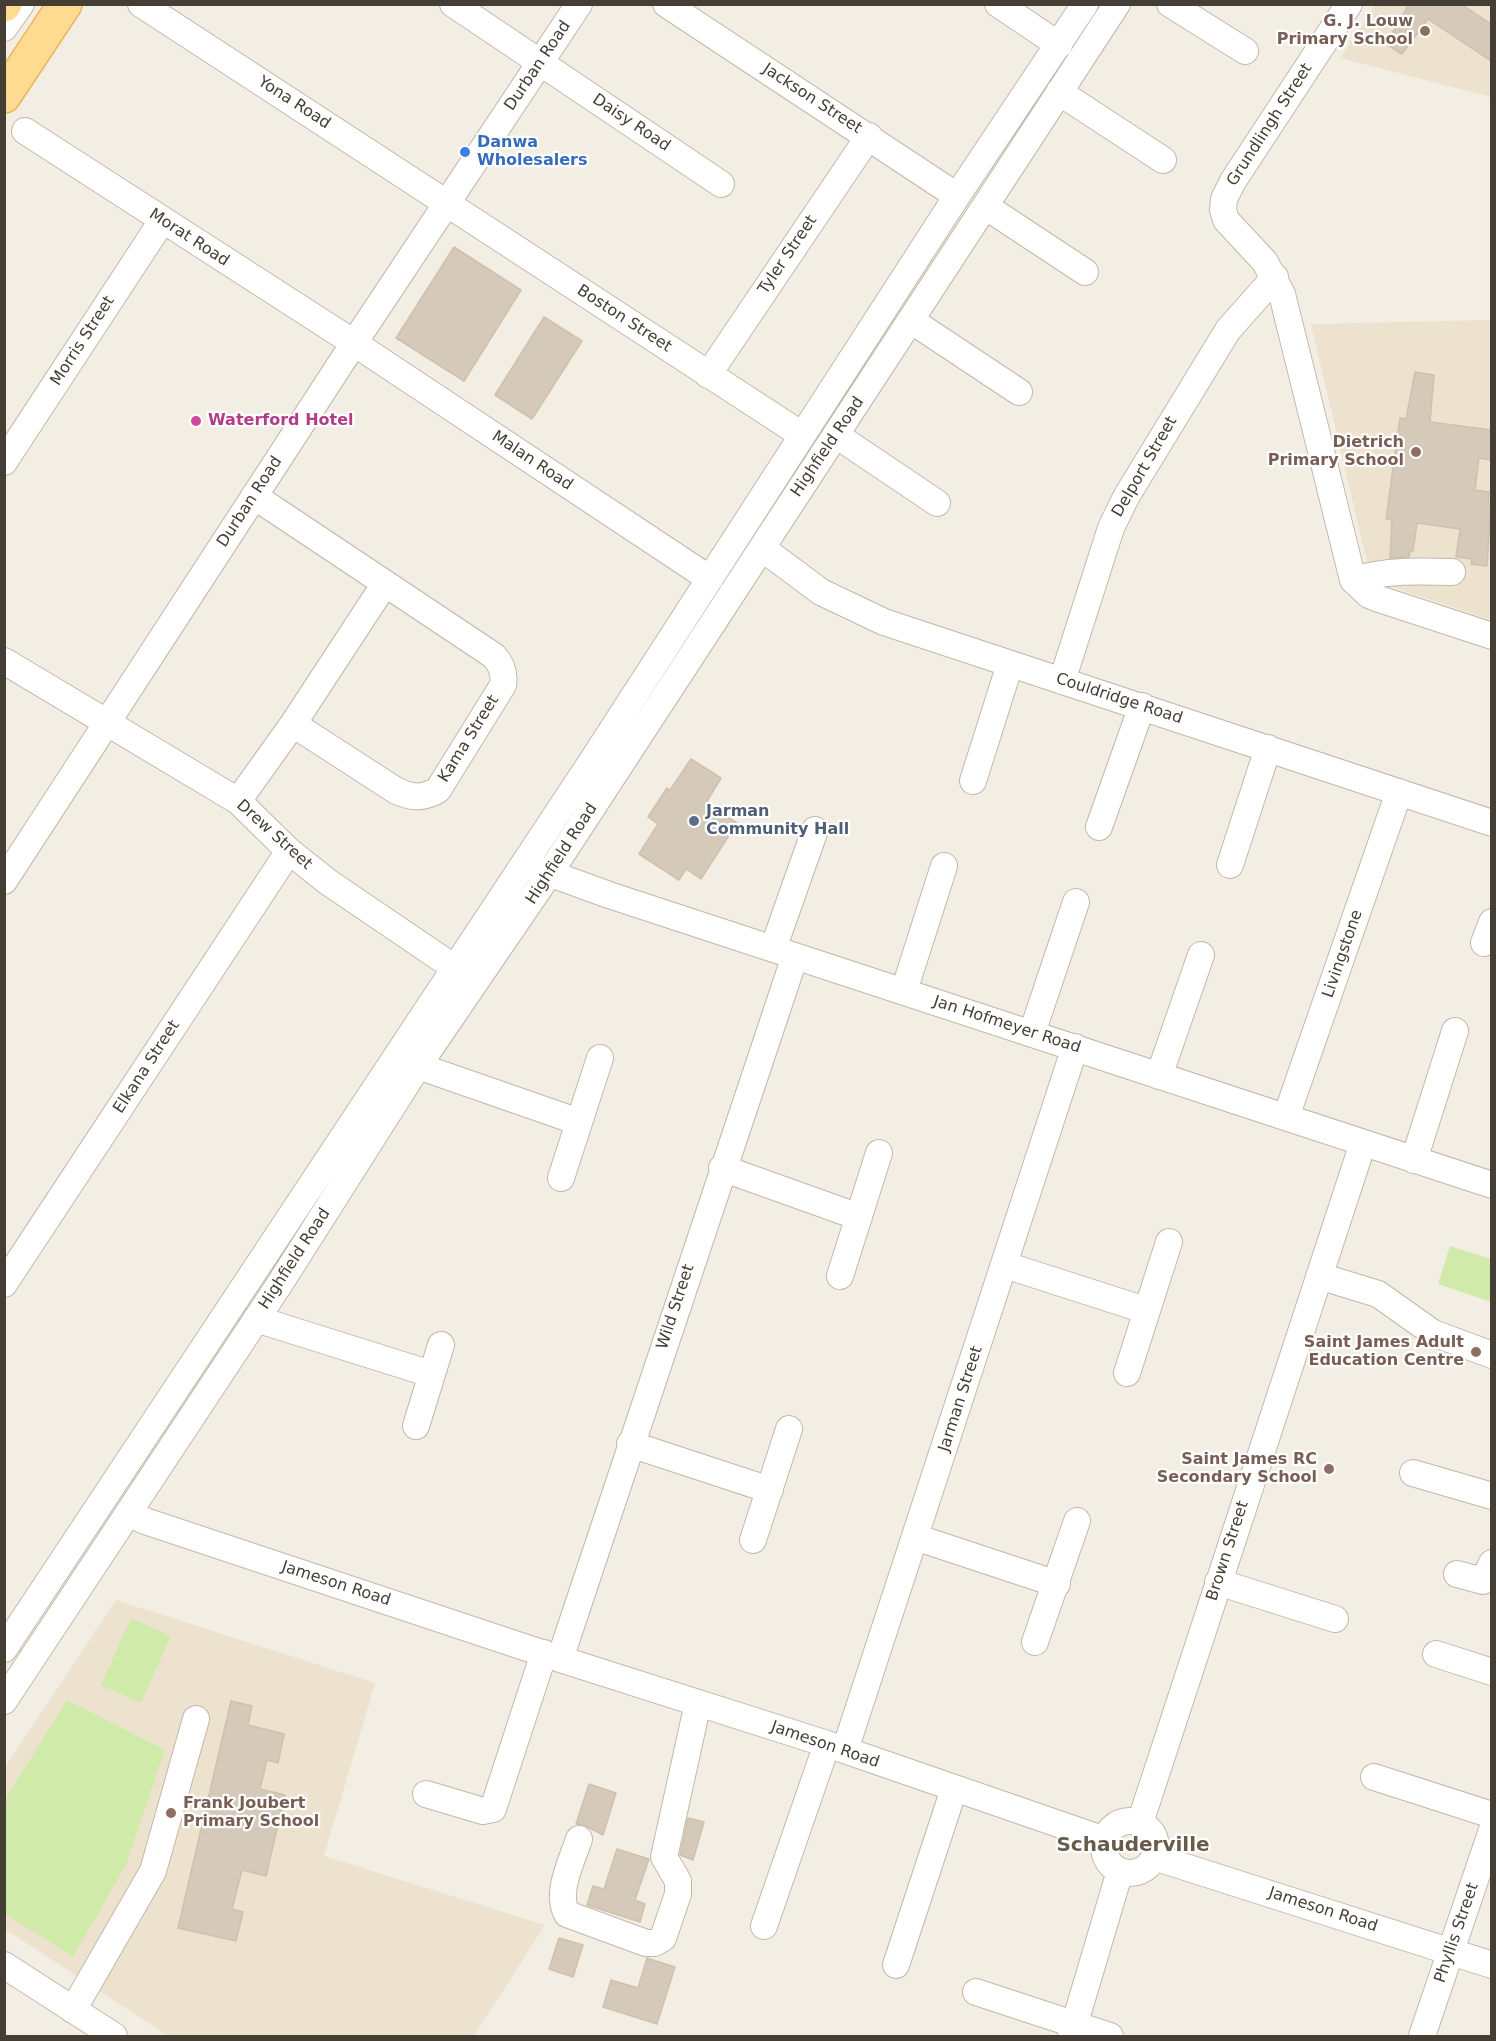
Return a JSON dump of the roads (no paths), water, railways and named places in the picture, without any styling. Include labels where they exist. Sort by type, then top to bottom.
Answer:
[{"type":"main road","points":[[4,96],[64,4]]},
{"type":"street","points":[[4,28],[21,4]]},
{"type":"street","points":[[4,71],[48,4]]},
{"type":"street","name":"Yona Road","points":[[141,4],[447,202]]},
{"type":"street","name":"Daisy Road","points":[[453,4],[722,184]]},
{"type":"street","name":"Durban Road","points":[[4,881],[354,343],[579,4]]},
{"type":"street","name":"Jackson Street","points":[[666,4],[957,196]]},
{"type":"street","points":[[998,4],[1059,45]]},
{"type":"street","name":"Highfield Road","points":[[4,1701],[256,1319],[418,1066],[524,863],[711,579],[957,196],[1085,4]]},
{"type":"street","name":"Highfield Road","points":[[4,1649],[466,976],[549,874],[1117,4]]},
{"type":"street","points":[[1170,4],[1245,51]]},
{"type":"street","name":"Grundlingh Street","points":[[1349,4],[1243,165],[1224,199],[1226,220],[1265,262],[1275,277],[1291,323],[1353,580]]},
{"type":"street","points":[[1059,92],[1163,160]]},
{"type":"street","name":"Morat Road","points":[[25,131],[354,343]]},
{"type":"street","name":"Tyler Street","points":[[708,375],[869,136]]},
{"type":"street","name":"Boston Street","points":[[447,202],[802,435]]},
{"type":"street","points":[[985,206],[1085,272]]},
{"type":"street","name":"Morris Street","points":[[4,462],[162,221]]},
{"type":"street","name":"Delport Street","points":[[1062,681],[1111,528],[1130,488],[1228,330],[1275,277]]},
{"type":"street","points":[[912,321],[1019,392]]},
{"type":"street","name":"Malan Road","points":[[354,343],[711,579]]},
{"type":"street","points":[[836,435],[937,503]]},
{"type":"street","name":"Kama Street","points":[[254,496],[384,585],[454,627],[494,656],[502,669],[503,685],[438,790],[419,797],[403,794],[293,724]]},
{"type":"street","name":"Couldridge Road","points":[[762,548],[821,592],[866,615],[1491,823]]},
{"type":"street","points":[[1353,580],[1378,573],[1452,572]]},
{"type":"street","points":[[1353,580],[1369,595],[1380,600],[1491,636]]},
{"type":"street","points":[[238,801],[293,724],[384,585]]},
{"type":"street","name":"Drew Street","points":[[4,660],[238,801],[289,851],[346,895],[466,976]]},
{"type":"street","points":[[973,781],[1010,664]]},
{"type":"street","points":[[1099,827],[1142,706]]},
{"type":"street","points":[[1230,865],[1268,748]]},
{"type":"street","name":"Livingstone","points":[[1286,1117],[1399,792]]},
{"type":"street","name":"Wild Street","points":[[552,1656],[630,1444],[722,1168],[784,952],[815,830]]},
{"type":"street","name":"Elkana Street","points":[[4,1284],[289,851]]},
{"type":"street","name":"Jan Hofmeyer Road","points":[[524,863],[549,874],[1491,1185]]},
{"type":"street","points":[[904,991],[944,866]]},
{"type":"street","points":[[1032,1033],[1076,902]]},
{"type":"street","points":[[1159,1076],[1202,956]]},
{"type":"street","points":[[1414,1160],[1455,1031]]},
{"type":"street","name":"Jarman Street","points":[[764,1926],[836,1747],[915,1538],[1075,1047]]},
{"type":"street","points":[[561,1178],[600,1058]]},
{"type":"street","points":[[418,1066],[579,1122]]},
{"type":"street","name":"Brown Street","points":[[1140,1823],[1363,1143]]},
{"type":"street","points":[[840,1276],[879,1153]]},
{"type":"street","points":[[722,1168],[859,1218]]},
{"type":"street","points":[[1127,1373],[1145,1310],[1169,1242]]},
{"type":"street","points":[[1005,1265],[1145,1310]]},
{"type":"street","points":[[1319,1276],[1378,1294],[1434,1333],[1491,1355]]},
{"type":"street","points":[[256,1319],[431,1374]]},
{"type":"street","points":[[416,1426],[441,1345]]},
{"type":"street","points":[[753,1540],[789,1429]]},
{"type":"street","points":[[630,1444],[770,1490]]},
{"type":"street","points":[[1413,1473],[1491,1496]]},
{"type":"street","name":"Jameson Road","points":[[129,1513],[145,1521],[552,1656],[836,1747],[1105,1840]]},
{"type":"street","points":[[1035,1642],[1077,1521]]},
{"type":"street","points":[[915,1538],[1057,1584]]},
{"type":"street","points":[[1458,1574],[1483,1581],[1491,1563]]},
{"type":"street","points":[[1218,1582],[1335,1619]]},
{"type":"street","points":[[1436,1654],[1491,1672]]},
{"type":"street","points":[[426,1794],[483,1811],[493,1809],[552,1656]]},
{"type":"street","points":[[579,1839],[562,1895],[563,1906],[567,1914],[646,1943],[655,1943],[663,1938],[678,1894],[678,1881],[664,1857],[698,1703]]},
{"type":"street","points":[[73,2010],[153,1871],[196,1719]]},
{"type":"street","points":[[1374,1777],[1491,1815]]},
{"type":"street","points":[[896,1965],[954,1789]]},
{"type":"street","points":[[1123,1822],[1140,1823],[1147,1827],[1155,1841],[1154,1857],[1150,1864],[1136,1872],[1120,1871],[1109,1862],[1105,1840],[1109,1832],[1123,1822]]},
{"type":"street","name":"Phyllis Street","points":[[1422,2037],[1491,1830]]},
{"type":"street","name":"Jameson Road","points":[[1154,1857],[1491,1965]]},
{"type":"street","points":[[1073,2031],[1120,1871]]},
{"type":"street","points":[[4,1965],[114,2037]]},
{"type":"street","points":[[976,1992],[1073,2031],[1110,2037]]},
{"type":"place","name":"G. J. Louw Primary School","points":[[1425,31]]},
{"type":"place","name":"Danwa Wholesalers","points":[[465,152]]},
{"type":"place","name":"Waterford Hotel","points":[[196,421]]},
{"type":"place","name":"Dietrich Primary School","points":[[1416,452]]},
{"type":"place","name":"Jarman Community Hall","points":[[694,821]]},
{"type":"place","name":"Saint James Adult Education Centre","points":[[1476,1352]]},
{"type":"place","name":"Saint James RC Secondary School","points":[[1329,1469]]},
{"type":"place","name":"Frank Joubert Primary School","points":[[171,1813]]},
{"type":"district","name":"Schauderville","points":[[1133,1846]]}]
